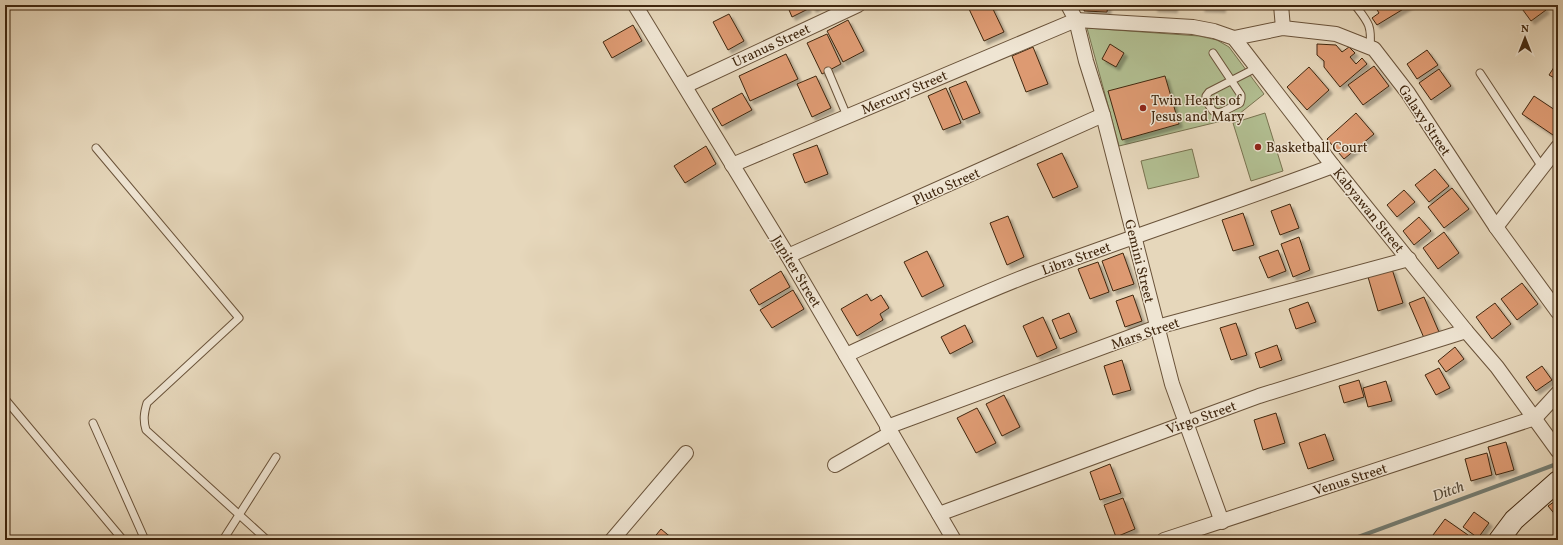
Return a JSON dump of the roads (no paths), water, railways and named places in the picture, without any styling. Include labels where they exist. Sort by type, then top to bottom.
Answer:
[{"type":"street","name":"Jupiter Street","points":[[635,5],[788,256],[954,540]]},
{"type":"street","name":"Uranus Street","points":[[685,86],[858,5]]},
{"type":"street","name":"Gemini Street","points":[[1068,5],[1076,20],[1086,61],[1103,115],[1133,237],[1172,384],[1222,522]]},
{"type":"street","points":[[1282,5],[1283,28]]},
{"type":"street","points":[[1076,20],[1193,26],[1234,38]]},
{"type":"street","name":"Mercury Street","points":[[732,165],[1076,20]]},
{"type":"street","name":"Galaxy Street","points":[[1234,38],[1283,28],[1336,34],[1374,48],[1408,93],[1496,227],[1557,309]]},
{"type":"street","name":"Kabyawan Street","points":[[1234,38],[1333,166],[1466,331],[1497,366],[1558,450]]},
{"type":"street","name":"Pluto Street","points":[[788,256],[1103,115]]},
{"type":"street","points":[[1496,227],[1558,147]]},
{"type":"street","name":"Libra Street","points":[[846,355],[936,313],[1028,275],[1333,166]]},
{"type":"street","name":"Mars Street","points":[[835,465],[889,430],[1157,327],[1409,259]]},
{"type":"street","name":"Virgo Street","points":[[939,514],[1259,396],[1466,331]]},
{"type":"street","points":[[1535,418],[1558,393]]},
{"type":"street","name":"Venus Street","points":[[1164,540],[1535,418]]},
{"type":"street","points":[[612,540],[686,453]]},
{"type":"street","points":[[1499,540],[1514,520],[1558,481]]},
{"type":"lane","points":[[1355,5],[1368,22],[1371,33],[1370,47]]},
{"type":"lane","points":[[1213,54],[1230,80],[1240,95],[1241,99],[1240,103],[1218,113],[1213,111],[1206,101],[1208,92],[1230,80],[1256,68]]},
{"type":"lane","points":[[828,71],[847,116]]},
{"type":"lane","points":[[1480,73],[1542,167]]},
{"type":"lane","points":[[96,148],[239,318],[147,403],[144,414],[146,430],[267,540]]},
{"type":"lane","points":[[5,399],[123,540]]},
{"type":"lane","points":[[93,423],[145,540]]},
{"type":"lane","points":[[223,540],[276,457]]},
{"type":"waterway","name":"Ditch","points":[[1350,540],[1554,465]]},
{"type":"place","name":"Twin Hearts of Jesus and Mary","points":[[1143,108]]},
{"type":"place","name":"Basketball Court","points":[[1258,147]]}]
